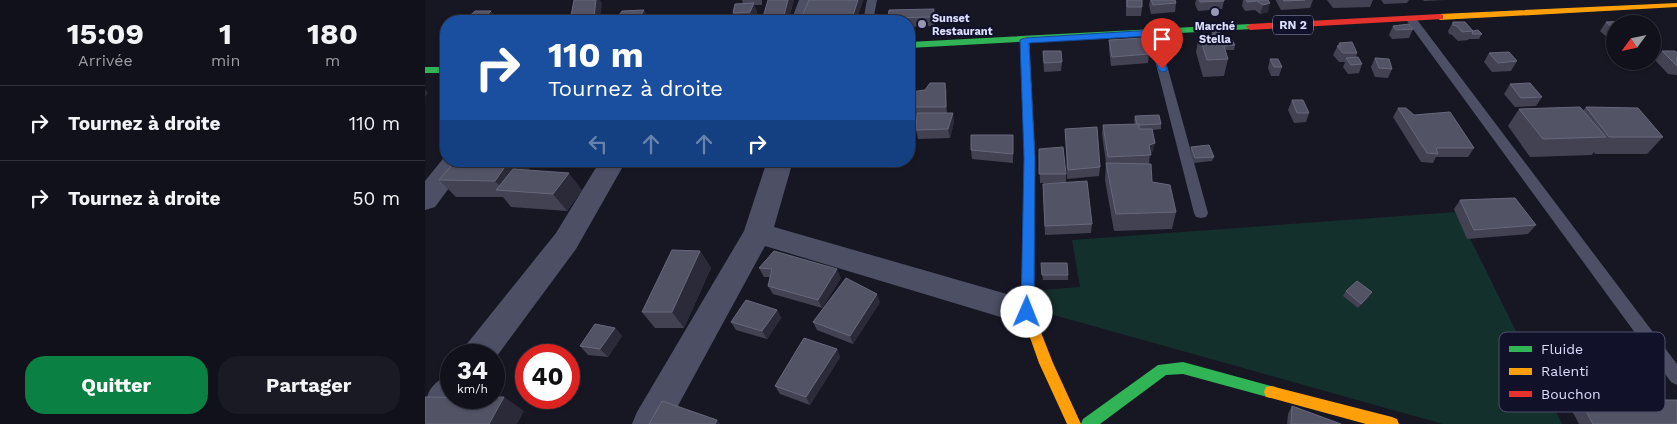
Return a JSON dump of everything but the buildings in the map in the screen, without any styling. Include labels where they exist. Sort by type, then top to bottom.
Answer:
[{"type":"main road","name":"RN 2","points":[[915,45],[1677,5]]},
{"type":"main road","points":[[1025,40],[1030,158],[1027,312],[1046,363],[1074,424]]},
{"type":"main road","points":[[425,70],[440,70]]},
{"type":"main road","points":[[1088,424],[1163,369],[1183,368],[1392,424]]},
{"type":"street","points":[[425,200],[451,167]]},
{"type":"street","points":[[486,344],[566,240],[609,167]]},
{"type":"street","points":[[649,424],[758,233],[778,167]]},
{"type":"street","points":[[758,233],[1027,312]]},
{"type":"street","points":[[425,424],[440,404]]},
{"type":"lane","points":[[798,15],[804,0]]},
{"type":"lane","points":[[869,15],[872,0]]},
{"type":"lane","points":[[1411,19],[1644,332]]},
{"type":"lane","points":[[1153,33],[1201,213]]},
{"type":"lane","points":[[1665,361],[1677,377]]},
{"type":"green space","points":[[1457,212],[1516,332],[1499,332],[1499,412],[1556,412],[1562,424],[1443,424],[1043,312],[1042,290],[1080,287],[1072,240]]},
{"type":"traffic: fast","points":[[915,45],[1250,27]]},
{"type":"traffic: fast","points":[[425,70],[440,70]]},
{"type":"traffic: fast","points":[[1088,424],[1163,369],[1183,368],[1271,392]]},
{"type":"traffic: slow","points":[[1440,17],[1677,5]]},
{"type":"traffic: slow","points":[[1025,40],[1030,157],[1027,312],[1046,363],[1074,424]]},
{"type":"traffic: slow","points":[[1271,392],[1392,424]]},
{"type":"traffic: jam","points":[[1250,27],[1440,17]]},
{"type":"place","name":"Marché Stella","points":[[1215,12]]},
{"type":"place","name":"Sunset Restaurant","points":[[922,24]]},
{"type":"route","points":[[1027,312],[1030,158],[1025,40],[1153,33],[1162,69]]}]
